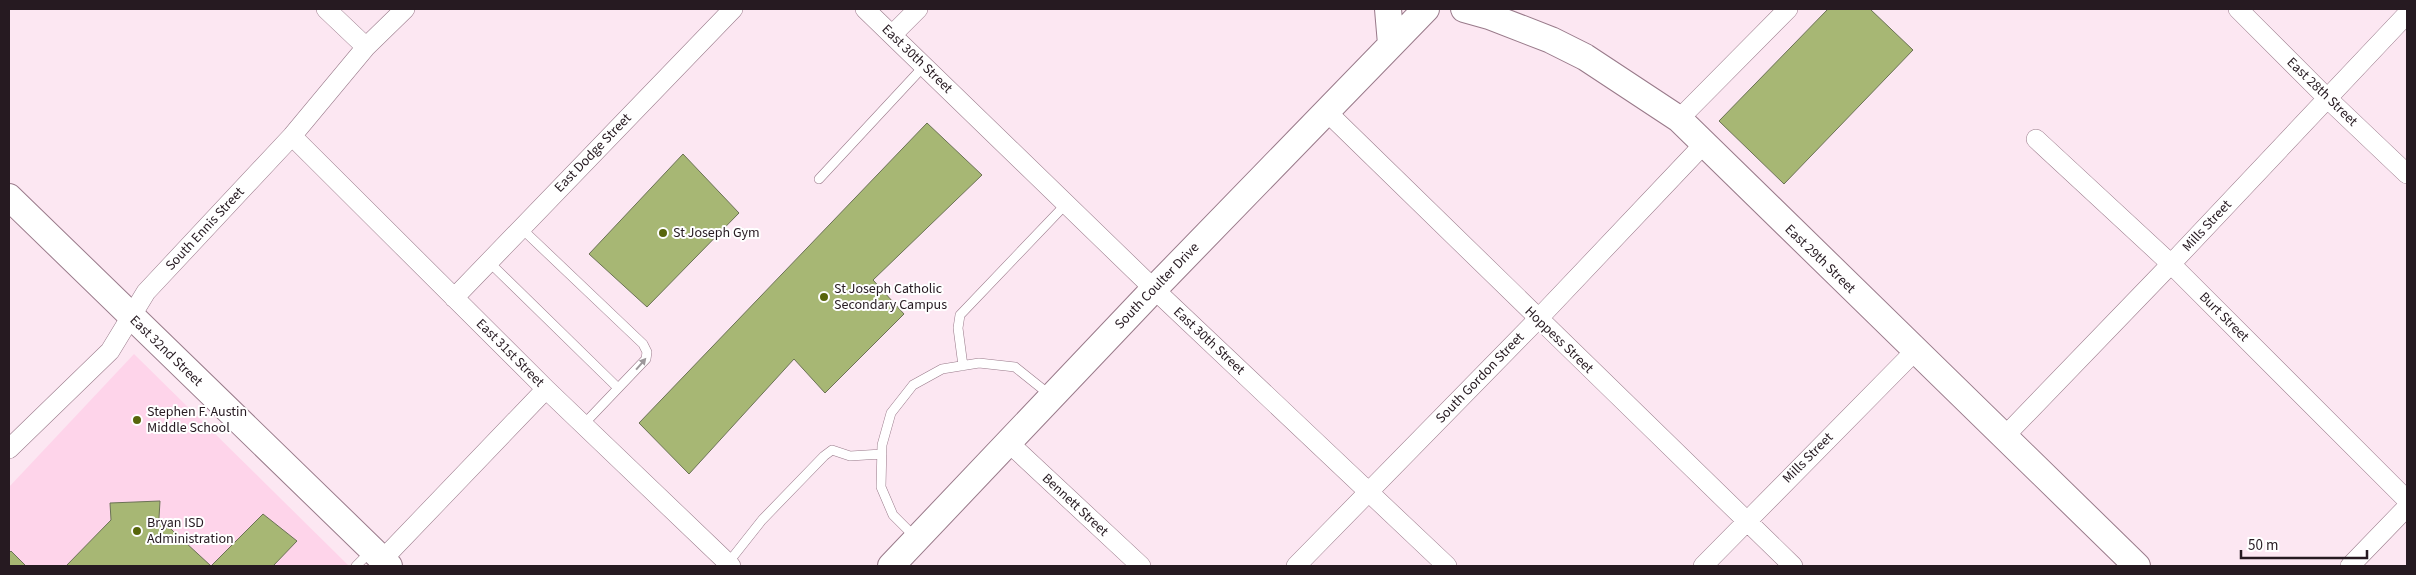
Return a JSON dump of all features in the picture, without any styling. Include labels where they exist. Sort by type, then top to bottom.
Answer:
[{"type":"street","points":[[326,9],[366,47]]},
{"type":"street","name":"South Ennis Street","points":[[9,449],[110,351],[132,318],[146,292],[292,136],[366,47],[405,9]]},
{"type":"street","name":"East Dodge Street","points":[[454,298],[733,9]]},
{"type":"street","name":"East 30th Street","points":[[865,9],[1154,289],[1447,566]]},
{"type":"street","points":[[892,35],[918,9]]},
{"type":"street","points":[[1388,9],[1391,44]]},
{"type":"street","name":"South Coulter Drive","points":[[891,566],[1154,289],[1426,9]]},
{"type":"street","name":"East 29th Street","points":[[1464,9],[1489,16],[1551,40],[1585,56],[1679,120],[2004,437],[2126,562]]},
{"type":"street","points":[[1679,120],[1788,9]]},
{"type":"street","name":"East 28th Street","points":[[2238,9],[2327,98],[2407,174]]},
{"type":"street","name":"Mills Street","points":[[2004,437],[2171,264],[2407,14]]},
{"type":"street","name":"Hoppess Street","points":[[1326,111],[1793,566]]},
{"type":"street","name":"East 31st Street","points":[[292,136],[546,389],[729,565]]},
{"type":"street","name":"Burt Street","points":[[2036,139],[2171,264],[2407,500]]},
{"type":"street","name":"South Gordon Street","points":[[1296,566],[1538,319],[1703,145]]},
{"type":"street","name":"East 32nd Street","points":[[9,197],[375,561]]},
{"type":"street","name":"Mills Street","points":[[1703,566],[1915,351]]},
{"type":"street","points":[[375,561],[546,389]]},
{"type":"street","name":"Bennett Street","points":[[1009,443],[1142,566]]},
{"type":"street","points":[[2350,566],[2407,507]]},
{"type":"lane","points":[[819,179],[924,66]]},
{"type":"lane","points":[[963,366],[958,328],[960,315],[1066,204]]},
{"type":"lane","points":[[521,228],[643,344],[647,352],[646,359],[583,425]]},
{"type":"lane","points":[[489,262],[618,388]]},
{"type":"lane","points":[[917,540],[893,515],[881,487],[882,445],[891,413],[913,385],[942,369],[979,363],[1015,367],[1052,397]]},
{"type":"lane","points":[[729,565],[762,520],[832,450],[850,456],[882,454]]},
{"type":"shaded area","name":"Stephen F. Austin Middle School","points":[[134,354],[349,566],[9,566],[9,487]]},
{"type":"building","points":[[1828,9],[1870,9],[1913,50],[1784,184],[1719,121]]},
{"type":"building","name":"St Joseph Catholic Secondary Campus","points":[[927,123],[982,175],[873,280],[904,314],[825,393],[794,359],[689,474],[639,423]]},
{"type":"building","name":"St Joseph Gym","points":[[683,154],[739,213],[647,307],[589,254]]},
{"type":"building","name":"Bryan ISD Administration","points":[[160,501],[159,518],[211,566],[66,566],[111,520],[110,503]]},
{"type":"building","points":[[263,514],[297,541],[273,566],[211,566]]},
{"type":"building","points":[[11,551],[26,566],[9,566],[9,553]]},
{"type":"place","name":"St Joseph Gym","points":[[663,233]]},
{"type":"place","name":"St Joseph Catholic Secondary Campus","points":[[824,297]]},
{"type":"place","name":"Stephen F. Austin Middle School","points":[[137,420]]},
{"type":"place","name":"Bryan ISD Administration","points":[[137,531]]}]
